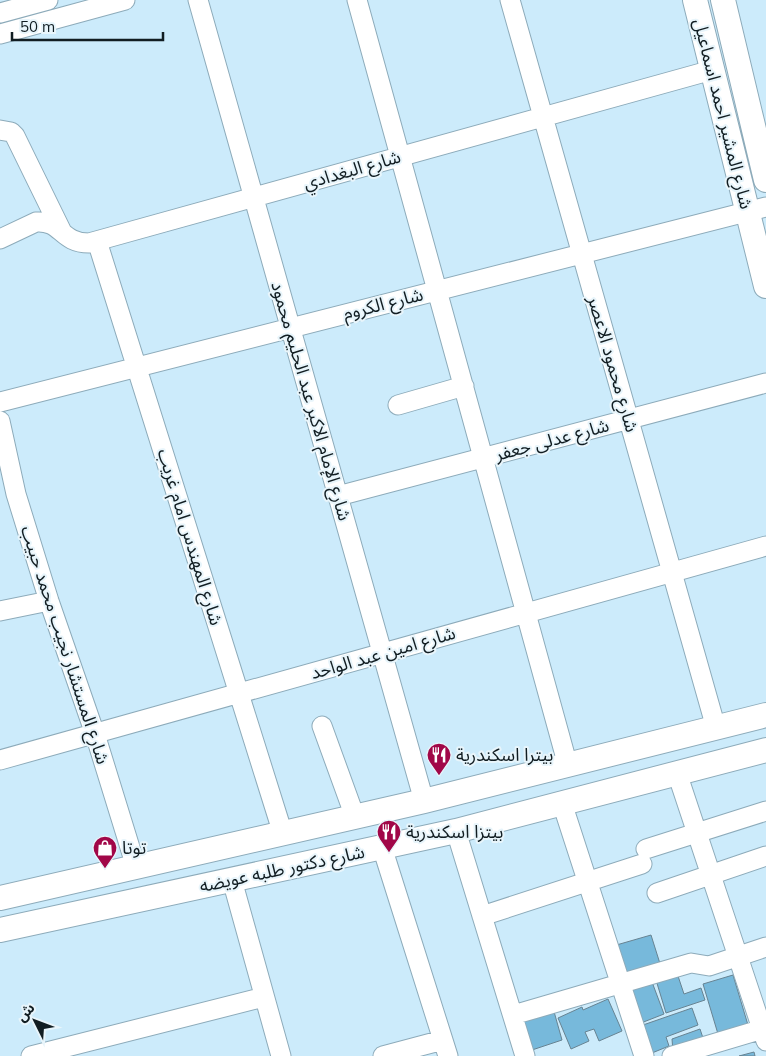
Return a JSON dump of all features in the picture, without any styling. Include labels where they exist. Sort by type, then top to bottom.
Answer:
[{"type":"street","points":[[0,13],[48,0]]},
{"type":"street","points":[[0,34],[125,0]]},
{"type":"street","name":"شارع الإمام الاكبر عبد الحليم محمود","points":[[198,0],[424,801]]},
{"type":"street","points":[[358,0],[568,766]]},
{"type":"street","name":"شارع محمود الاعصر","points":[[510,0],[716,728]]},
{"type":"street","name":"شارع المشير احمد اسماعيل","points":[[695,0],[712,70],[757,209],[766,286]]},
{"type":"street","name":"شارع المشير احمد اسماعيل","points":[[724,0],[766,180]]},
{"type":"street","name":"شارع البغدادي","points":[[0,240],[36,222],[43,221],[55,226],[64,236],[80,243],[89,243],[712,70]]},
{"type":"street","points":[[0,130],[11,132],[15,136],[64,236]]},
{"type":"street","name":"شارع الكروم","points":[[0,402],[757,209]]},
{"type":"street","name":"شارع المهندس امام غريب","points":[[97,241],[283,834]]},
{"type":"street","name":"شارع عدلى جعفر","points":[[338,496],[766,383]]},
{"type":"street","points":[[398,405],[464,386]]},
{"type":"street","name":"شارع المستشار نجيب محمد حبيب","points":[[0,421],[16,494],[49,601],[95,734],[136,867]]},
{"type":"street","name":"شارع امين عبد الواحد","points":[[0,760],[766,546]]},
{"type":"street","points":[[0,611],[49,601]]},
{"type":"street","points":[[716,728],[766,715]]},
{"type":"street","points":[[322,726],[355,817]]},
{"type":"street","name":"شارع دكتور طلبه عويضه","points":[[0,898],[501,783],[716,728]]},
{"type":"street","name":"شارع دكتور طلبه عويضه","points":[[0,930],[456,831],[766,750]]},
{"type":"street","points":[[672,1056],[765,1032],[677,773]]},
{"type":"street","points":[[501,783],[510,817]]},
{"type":"street","points":[[562,803],[644,1056]]},
{"type":"street","points":[[482,916],[587,882],[697,833],[766,811]]},
{"type":"street","points":[[456,831],[525,1056]]},
{"type":"street","points":[[382,847],[445,1048],[383,1056]]},
{"type":"street","points":[[658,893],[766,856]]},
{"type":"street","points":[[232,880],[281,1056]]},
{"type":"street","points":[[513,1015],[690,963],[709,966],[766,947]]},
{"type":"street","points":[[31,1056],[264,997]]},
{"type":"building","points":[[651,935],[662,970],[625,982],[613,946]]},
{"type":"building","points":[[677,973],[684,994],[701,988],[705,1000],[666,1013],[656,980]]},
{"type":"building","points":[[733,975],[748,1025],[718,1034],[703,984]]},
{"type":"building","points":[[652,982],[664,1014],[641,1023],[629,990]]},
{"type":"building","points":[[608,999],[622,1031],[599,1041],[594,1029],[585,1032],[589,1041],[571,1049],[558,1018],[582,1007],[583,1010]]},
{"type":"building","points":[[553,1008],[562,1040],[526,1052],[515,1016]]},
{"type":"building","points":[[692,1008],[698,1025],[666,1037],[669,1046],[652,1053],[643,1025]]},
{"type":"building","points":[[700,1029],[704,1041],[673,1052],[672,1039]]},
{"type":"building","points":[[754,1052],[755,1056],[739,1056]]},
{"type":"place","name":"بيترا اسكندرية","points":[[439,776]]},
{"type":"place","name":"بيتزا اسكندرية","points":[[389,853]]},
{"type":"place","name":"توتا","points":[[105,869]]}]
